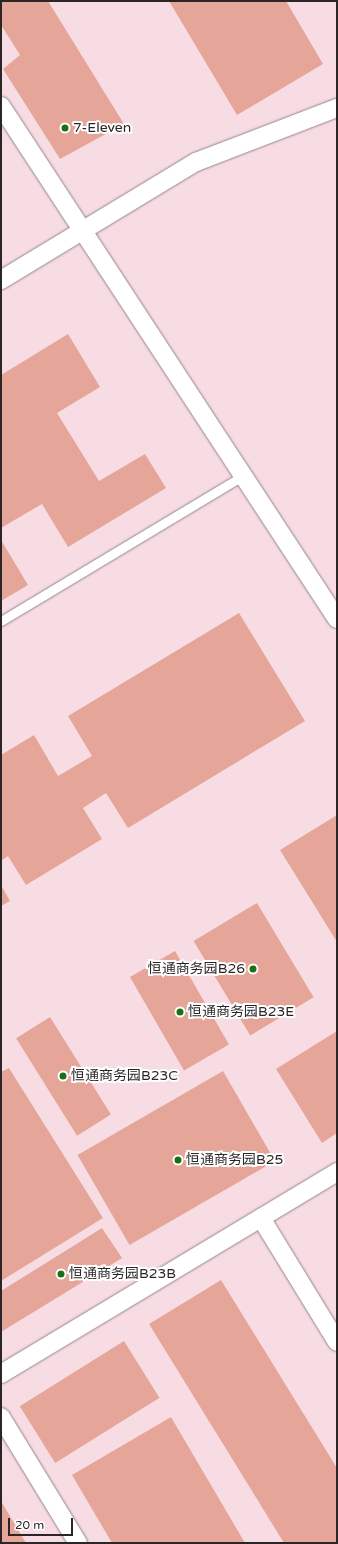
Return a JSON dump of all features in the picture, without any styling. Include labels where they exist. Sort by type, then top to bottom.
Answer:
[{"type":"street","points":[[1,106],[81,231],[244,475],[337,619]]},
{"type":"street","points":[[1,280],[196,162],[337,108]]},
{"type":"street","points":[[1,1374],[337,1172]]},
{"type":"street","points":[[261,1218],[337,1342]]},
{"type":"street","points":[[1,1417],[78,1543]]},
{"type":"lane","points":[[1,621],[244,475]]},
{"type":"shaded area","points":[[1,1],[337,1],[337,1543],[1,1543]]},
{"type":"building","points":[[1,1],[48,1],[124,124],[60,159],[3,69],[20,55],[1,25]]},
{"type":"building","points":[[169,1],[286,1],[323,64],[237,115]]},
{"type":"building","points":[[68,334],[100,387],[57,413],[99,481],[145,454],[166,488],[68,547],[42,504],[1,528],[1,375]]},
{"type":"building","points":[[1,540],[28,585],[1,601]]},
{"type":"building","points":[[239,613],[305,721],[128,828],[106,793],[83,808],[102,839],[26,885],[8,856],[1,861],[1,755],[34,735],[58,776],[92,756],[68,716]]},
{"type":"building","points":[[337,815],[337,942],[280,850]]},
{"type":"building","points":[[1,885],[10,901],[1,906]]},
{"type":"building","name":"恒通商务园B26","points":[[257,903],[314,997],[250,1035],[194,941]]},
{"type":"building","name":"恒通商务园B23E","points":[[175,951],[229,1045],[184,1071],[130,977]]},
{"type":"building","name":"恒通商务园B23C","points":[[50,1017],[111,1115],[77,1136],[16,1038]]},
{"type":"building","points":[[337,1031],[337,1133],[322,1143],[276,1069]]},
{"type":"building","points":[[9,1068],[103,1218],[1,1281],[1,1072]]},
{"type":"building","name":"恒通商务园B25","points":[[223,1071],[275,1161],[130,1245],[78,1155]]},
{"type":"building","name":"恒通商务园B23B","points":[[102,1228],[122,1258],[1,1332],[1,1291]]},
{"type":"building","points":[[221,1280],[337,1468],[337,1543],[284,1543],[149,1324]]},
{"type":"building","points":[[124,1341],[160,1398],[55,1463],[20,1406]]},
{"type":"building","points":[[171,1417],[245,1543],[112,1543],[72,1475]]},
{"type":"building","points":[[1,1501],[26,1543],[1,1543]]},
{"type":"place","name":"7-Eleven","points":[[65,128]]},
{"type":"place","name":"恒通商务园B26","points":[[253,969]]},
{"type":"place","name":"恒通商务园B23E","points":[[180,1012]]},
{"type":"place","name":"恒通商务园B23C","points":[[63,1076]]},
{"type":"place","name":"恒通商务园B25","points":[[178,1160]]},
{"type":"place","name":"恒通商务园B23B","points":[[61,1274]]}]
